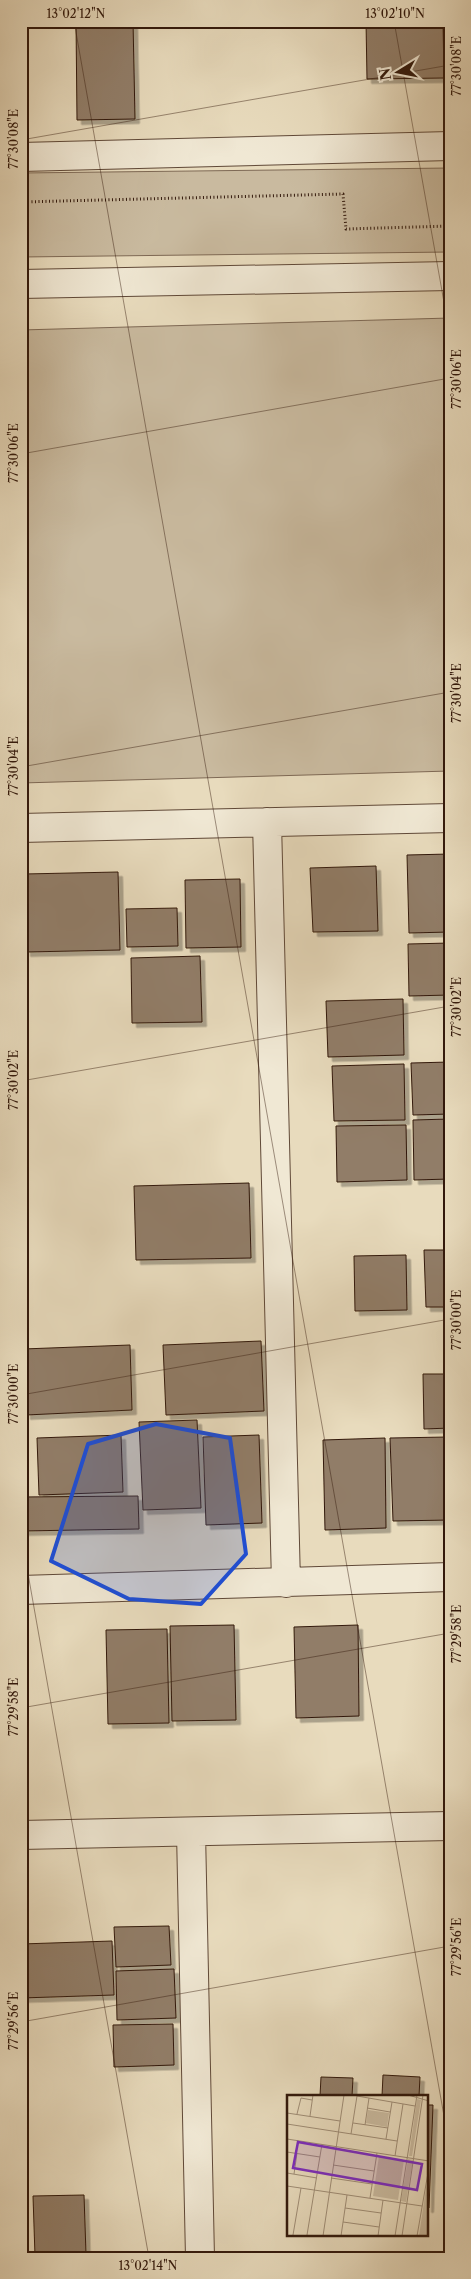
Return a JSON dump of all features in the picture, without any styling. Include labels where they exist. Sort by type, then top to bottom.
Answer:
[{"type":"street","points":[[21,157],[450,146]]},
{"type":"street","points":[[21,284],[450,276]]},
{"type":"street","points":[[21,828],[450,818]]},
{"type":"street","points":[[267,822],[286,1583]]},
{"type":"street","points":[[21,1590],[450,1577]]},
{"type":"street","points":[[21,1835],[450,1826]]},
{"type":"street","points":[[191,1832],[200,2258]]},
{"type":"path","points":[[21,202],[343,194],[346,229],[450,226]]},
{"type":"highlighted area","points":[[156,1424],[230,1438],[246,1554],[201,1604],[129,1599],[51,1561],[88,1444]]},
{"type":"shaded area","points":[[450,168],[450,252],[21,257],[21,173]]},
{"type":"shaded area","points":[[450,318],[450,771],[21,783],[21,330]]},
{"type":"building","points":[[76,21],[133,21],[135,119],[77,120]]},
{"type":"building","points":[[366,21],[443,21],[444,78],[367,79]]},
{"type":"building","points":[[450,854],[450,932],[409,933],[407,855]]},
{"type":"building","points":[[376,866],[378,931],[313,932],[310,868]]},
{"type":"building","points":[[118,872],[120,950],[26,952],[24,874]]},
{"type":"building","points":[[240,879],[241,947],[186,948],[185,880]]},
{"type":"building","points":[[177,908],[178,946],[127,947],[126,909]]},
{"type":"building","points":[[450,943],[450,995],[409,996],[408,944]]},
{"type":"building","points":[[200,956],[202,1022],[132,1023],[131,958]]},
{"type":"building","points":[[403,999],[404,1055],[328,1057],[326,1001]]},
{"type":"building","points":[[450,1062],[450,1114],[413,1115],[411,1063]]},
{"type":"building","points":[[404,1064],[405,1120],[334,1121],[332,1066]]},
{"type":"building","points":[[450,1119],[450,1179],[414,1180],[413,1120]]},
{"type":"building","points":[[406,1125],[407,1180],[337,1182],[336,1126]]},
{"type":"building","points":[[249,1183],[251,1258],[136,1260],[134,1186]]},
{"type":"building","points":[[424,1250],[450,1250],[450,1307],[426,1307]]},
{"type":"building","points":[[406,1255],[407,1310],[355,1311],[354,1256]]},
{"type":"building","points":[[261,1341],[264,1411],[166,1415],[163,1345]]},
{"type":"building","points":[[130,1345],[132,1410],[26,1415],[23,1349]]},
{"type":"building","points":[[423,1374],[450,1374],[450,1428],[424,1429]]},
{"type":"building","points":[[197,1420],[201,1508],[143,1510],[139,1422]]},
{"type":"building","points":[[121,1435],[123,1492],[39,1495],[37,1438]]},
{"type":"building","points":[[259,1435],[262,1523],[206,1525],[203,1437]]},
{"type":"building","points":[[448,1437],[450,1520],[393,1521],[390,1438]]},
{"type":"building","points":[[385,1438],[386,1528],[325,1530],[323,1440]]},
{"type":"building","points":[[138,1496],[139,1529],[21,1531],[21,1497]]},
{"type":"building","points":[[234,1625],[236,1720],[172,1721],[170,1626]]},
{"type":"building","points":[[358,1625],[359,1716],[296,1718],[294,1627]]},
{"type":"building","points":[[167,1629],[169,1723],[108,1724],[106,1630]]},
{"type":"building","points":[[169,1926],[171,1965],[116,1967],[114,1927]]},
{"type":"building","points":[[112,1941],[114,1995],[21,1998],[21,1944]]},
{"type":"building","points":[[174,1969],[176,2018],[117,2020],[116,1971]]},
{"type":"building","points":[[173,2024],[174,2065],[114,2067],[113,2025]]},
{"type":"building","points":[[383,2075],[420,2077],[419,2095],[382,2095]]},
{"type":"building","points":[[321,2077],[353,2078],[352,2095],[320,2095]]},
{"type":"building","points":[[428,2105],[433,2105],[429,2208]]},
{"type":"building","points":[[84,2195],[86,2254],[35,2256],[33,2196]]}]
